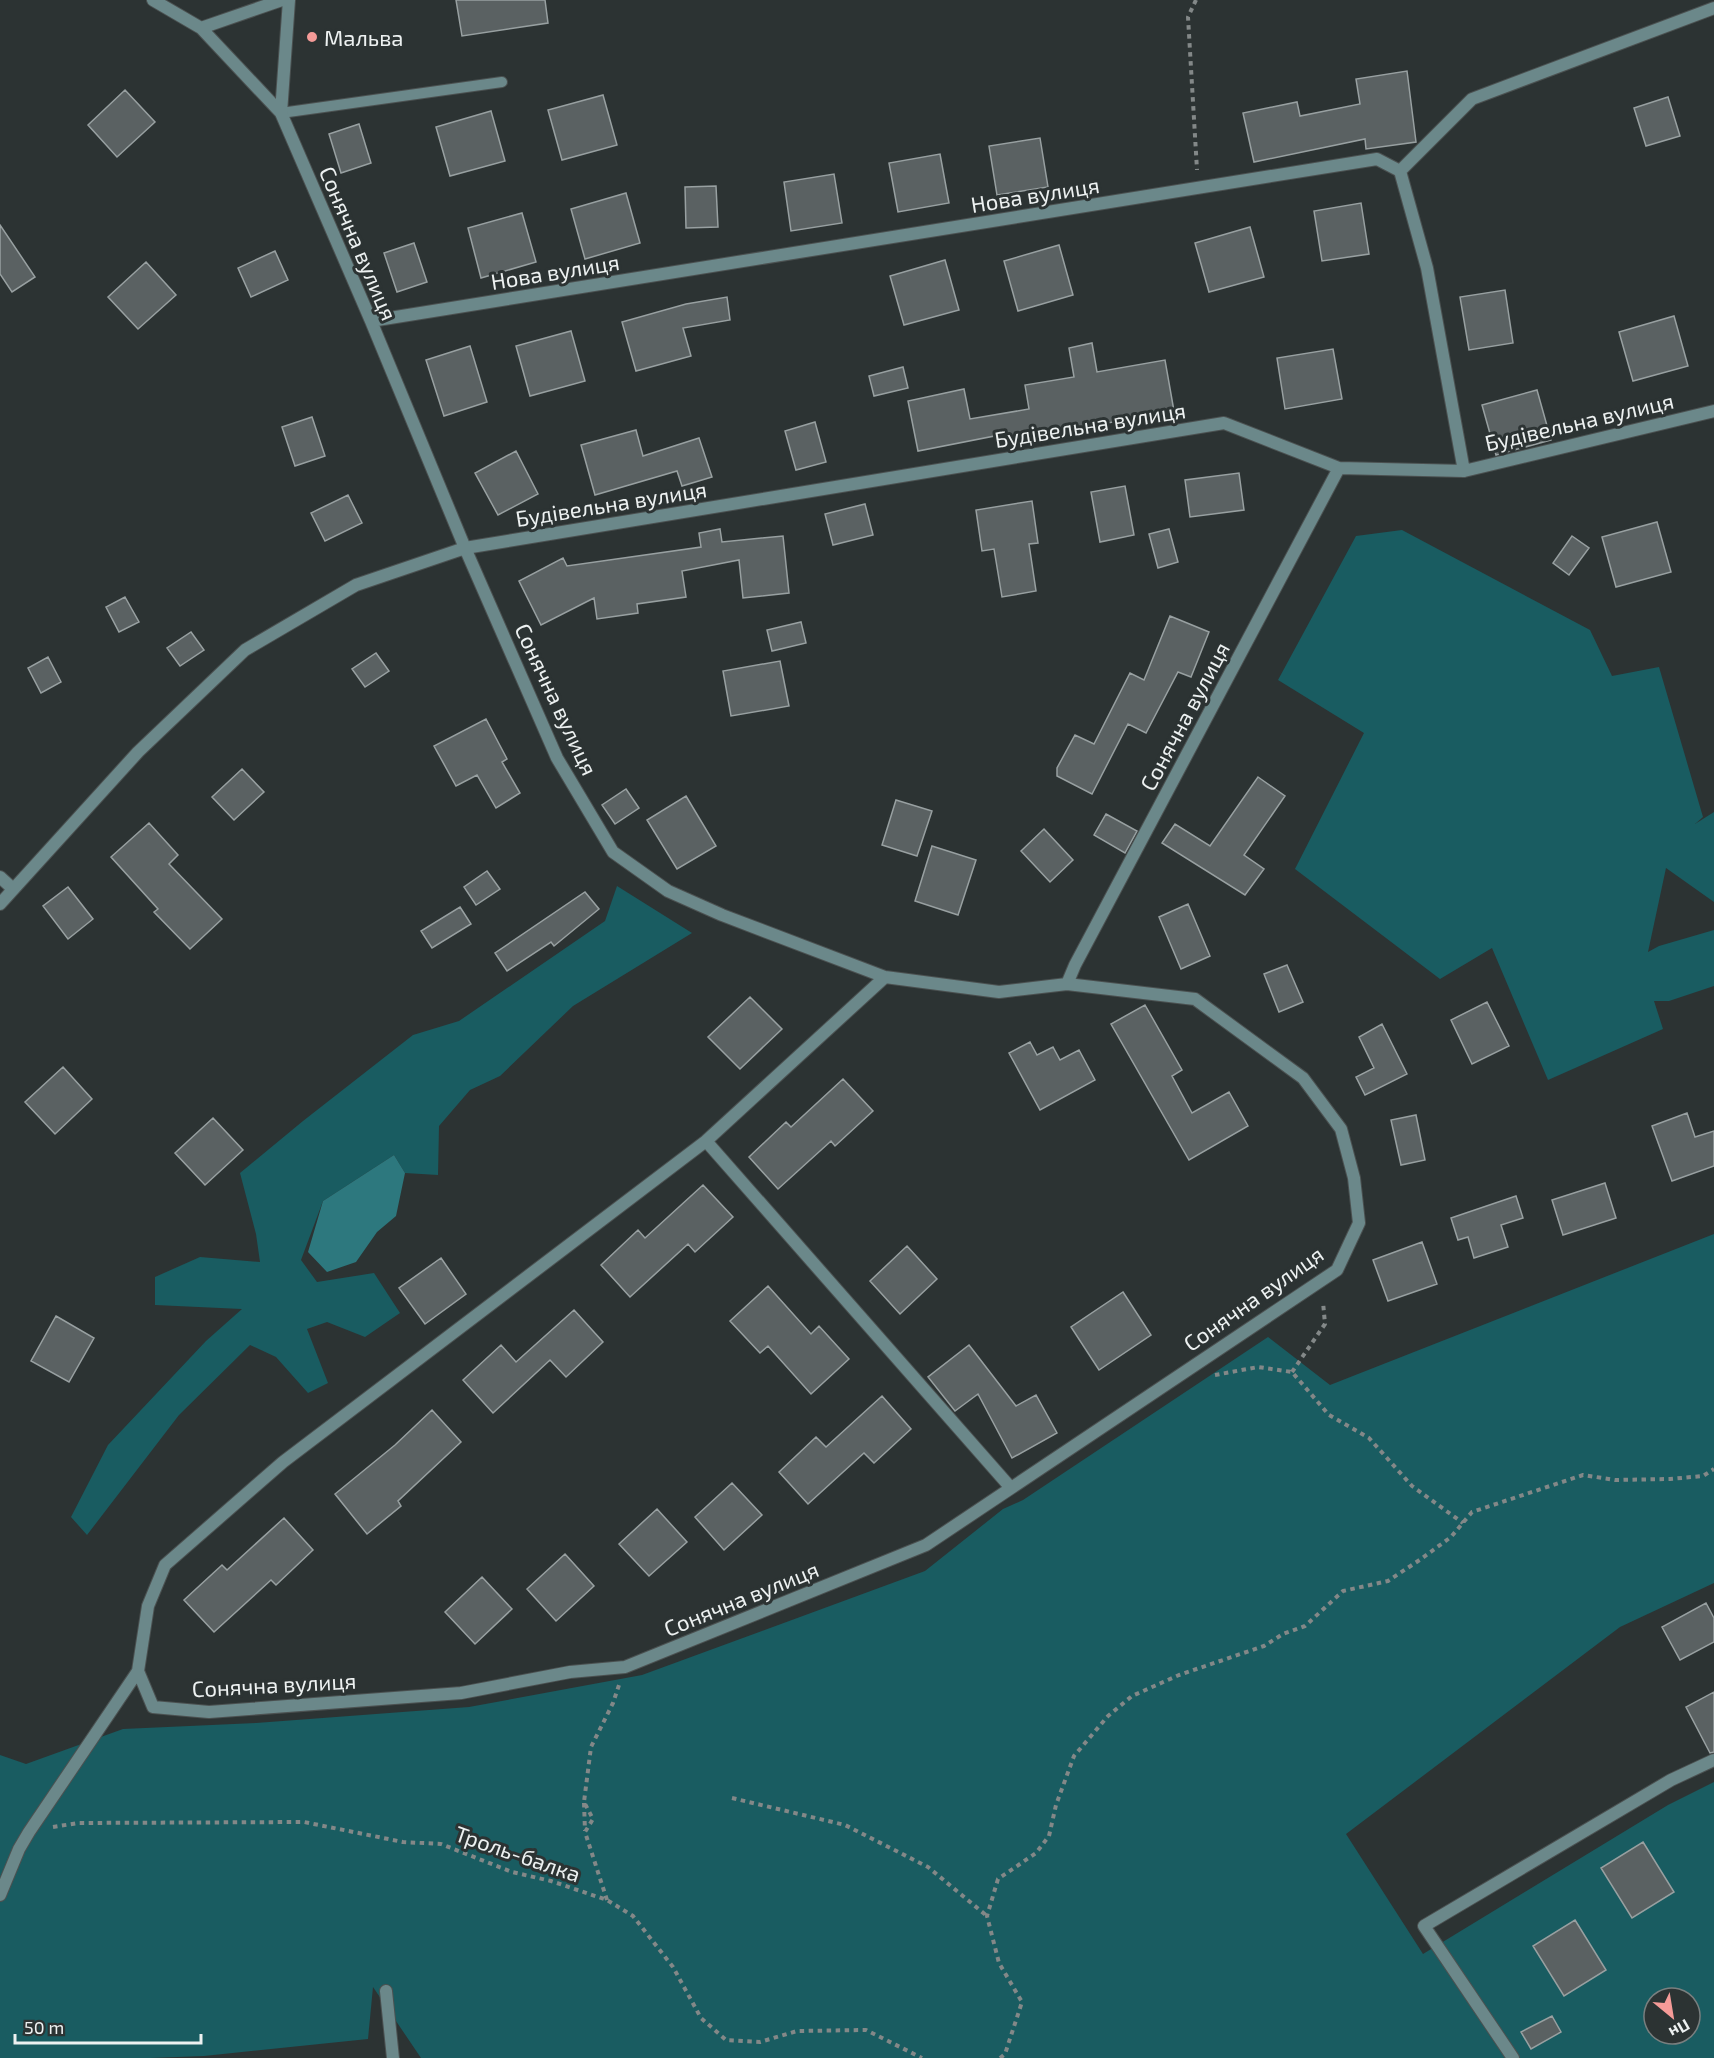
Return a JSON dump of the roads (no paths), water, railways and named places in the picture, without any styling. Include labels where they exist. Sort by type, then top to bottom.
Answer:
[{"type":"street","name":"Сонячна вулиця","points":[[138,1671],[153,1707],[209,1712],[461,1693],[570,1672],[626,1667],[926,1545],[1337,1270],[1359,1223],[1354,1178],[1341,1129],[1303,1078],[1196,999],[1067,984],[999,992],[885,977],[722,915],[668,891],[613,852],[557,758],[465,548],[281,113],[201,28],[153,0]]},
{"type":"street","points":[[201,28],[282,0]]},
{"type":"street","points":[[281,113],[289,0]]},
{"type":"street","points":[[1464,471],[1427,268],[1400,171],[1472,99],[1714,8]]},
{"type":"street","name":"Нова вулиця","points":[[370,321],[1377,159],[1400,171]]},
{"type":"street","name":"Будівельна вулиця","points":[[465,548],[1224,423],[1339,468],[1464,471],[1714,411]]},
{"type":"street","name":"Сонячна вулиця","points":[[1067,984],[1339,468]]},
{"type":"street","points":[[0,904],[12,888],[138,752],[245,650],[356,585],[465,548]]},
{"type":"street","points":[[0,877],[12,888]]},
{"type":"street","points":[[0,1895],[19,1848],[138,1671],[148,1606],[165,1565],[283,1462],[706,1141],[885,977]]},
{"type":"street","points":[[706,1141],[1011,1488]]},
{"type":"street","points":[[1513,2058],[1424,1926],[1671,1780],[1714,1760]]},
{"type":"street","points":[[386,1991],[393,2058]]},
{"type":"lane","points":[[281,113],[502,82]]},
{"type":"place","name":"Мальва","points":[[312,37]]}]
